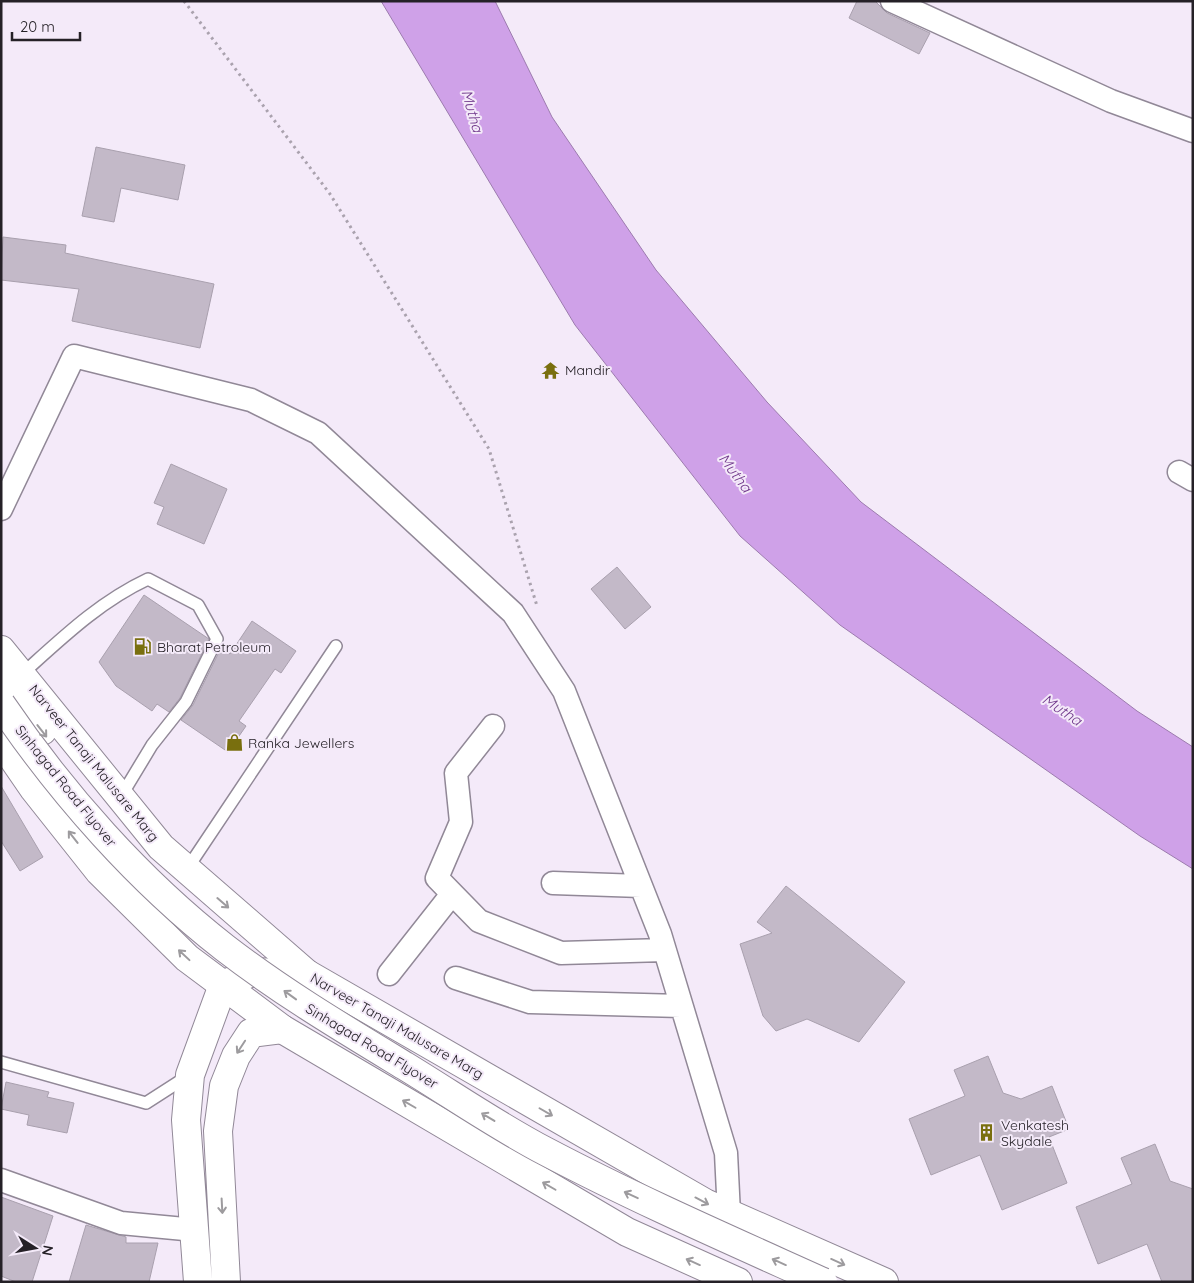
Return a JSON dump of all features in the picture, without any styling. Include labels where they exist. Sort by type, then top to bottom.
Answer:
[{"type":"main road","name":"Narveer Tanaji Malusare Marg","points":[[1,650],[12,676],[161,846],[306,974],[729,1214],[884,1282]]},
{"type":"main road","name":"Sinhagad Road Flyover","points":[[12,676],[85,786],[115,816],[161,846]]},
{"type":"main road","name":"Sinhagad Road Flyover","points":[[1,704],[38,756],[106,836],[169,901],[225,948],[301,1002],[542,1150],[628,1194],[823,1282]]},
{"type":"main road","points":[[1,741],[34,789],[100,871],[187,958],[282,1029],[627,1232],[738,1282]]},
{"type":"main road","points":[[198,1282],[186,1120],[190,1075],[223,985],[252,972],[306,974]]},
{"type":"main road","points":[[226,1282],[218,1131],[224,1086],[236,1056],[251,1033],[282,1029]]},
{"type":"street","points":[[892,1],[1111,101],[1193,131]]},
{"type":"street","points":[[1,509],[74,356],[251,400],[318,433],[513,613],[564,691],[641,886],[664,950],[726,1153],[729,1214]]},
{"type":"street","points":[[493,726],[456,773],[461,822],[437,878],[479,921],[561,953],[664,950]]},
{"type":"street","points":[[553,883],[641,886]]},
{"type":"street","points":[[389,974],[452,894]]},
{"type":"street","points":[[456,978],[530,1002],[681,1006]]},
{"type":"street","points":[[1,1180],[121,1223],[195,1230]]},
{"type":"lane","points":[[12,676],[86,617],[124,591],[148,579],[198,605],[217,640],[186,702],[152,745],[120,799]]},
{"type":"lane","points":[[186,870],[336,646]]},
{"type":"lane","points":[[1,1062],[146,1103],[190,1075]]},
{"type":"path","points":[[184,1],[330,194],[488,449],[538,607]]},
{"type":"water","name":"Mutha","points":[[381,1],[495,1],[552,117],[656,270],[767,402],[861,502],[1137,711],[1193,747],[1193,869],[1140,836],[840,625],[740,536],[575,325]]},
{"type":"building","points":[[857,1],[875,1],[887,13],[930,33],[919,54],[849,18]]},
{"type":"building","points":[[96,147],[185,165],[178,200],[121,188],[114,222],[82,216]]},
{"type":"building","points":[[3,237],[66,245],[65,253],[214,284],[200,348],[72,321],[79,289],[1,280]]},
{"type":"building","points":[[171,464],[227,489],[204,544],[157,524],[164,507],[154,503]]},
{"type":"building","points":[[617,567],[651,607],[625,629],[591,589]]},
{"type":"building","points":[[144,595],[209,639],[180,698],[169,712],[157,704],[152,711],[116,686],[99,662]]},
{"type":"building","points":[[252,621],[296,651],[281,673],[275,669],[239,721],[246,726],[228,752],[181,720],[193,705],[221,648],[230,654]]},
{"type":"building","points":[[1,786],[43,857],[20,871],[1,841]]},
{"type":"building","points":[[786,886],[905,982],[859,1042],[807,1019],[776,1031],[763,1016],[740,944],[772,933],[757,922]]},
{"type":"building","name":"Venkatesh Skydale","points":[[988,1056],[1003,1093],[1021,1099],[1052,1086],[1069,1129],[1049,1137],[1067,1183],[1002,1210],[980,1155],[931,1175],[909,1119],[965,1096],[954,1070]]},
{"type":"building","points":[[6,1082],[49,1092],[47,1097],[74,1103],[67,1133],[27,1125],[29,1115],[1,1109]]},
{"type":"building","points":[[1155,1144],[1170,1181],[1193,1189],[1193,1282],[1162,1282],[1147,1244],[1098,1264],[1076,1207],[1132,1184],[1121,1158]]},
{"type":"building","points":[[1,1197],[53,1216],[32,1282],[16,1282],[1,1276]]},
{"type":"building","points":[[86,1225],[126,1237],[126,1243],[158,1243],[149,1282],[69,1282]]},
{"type":"place","name":"Mandir","points":[[551,370]]},
{"type":"place","name":"Bharat Petroleum","points":[[143,647]]},
{"type":"place","name":"Ranka Jewellers","points":[[234,743]]},
{"type":"place","name":"Venkatesh Skydale","points":[[987,1133]]}]
